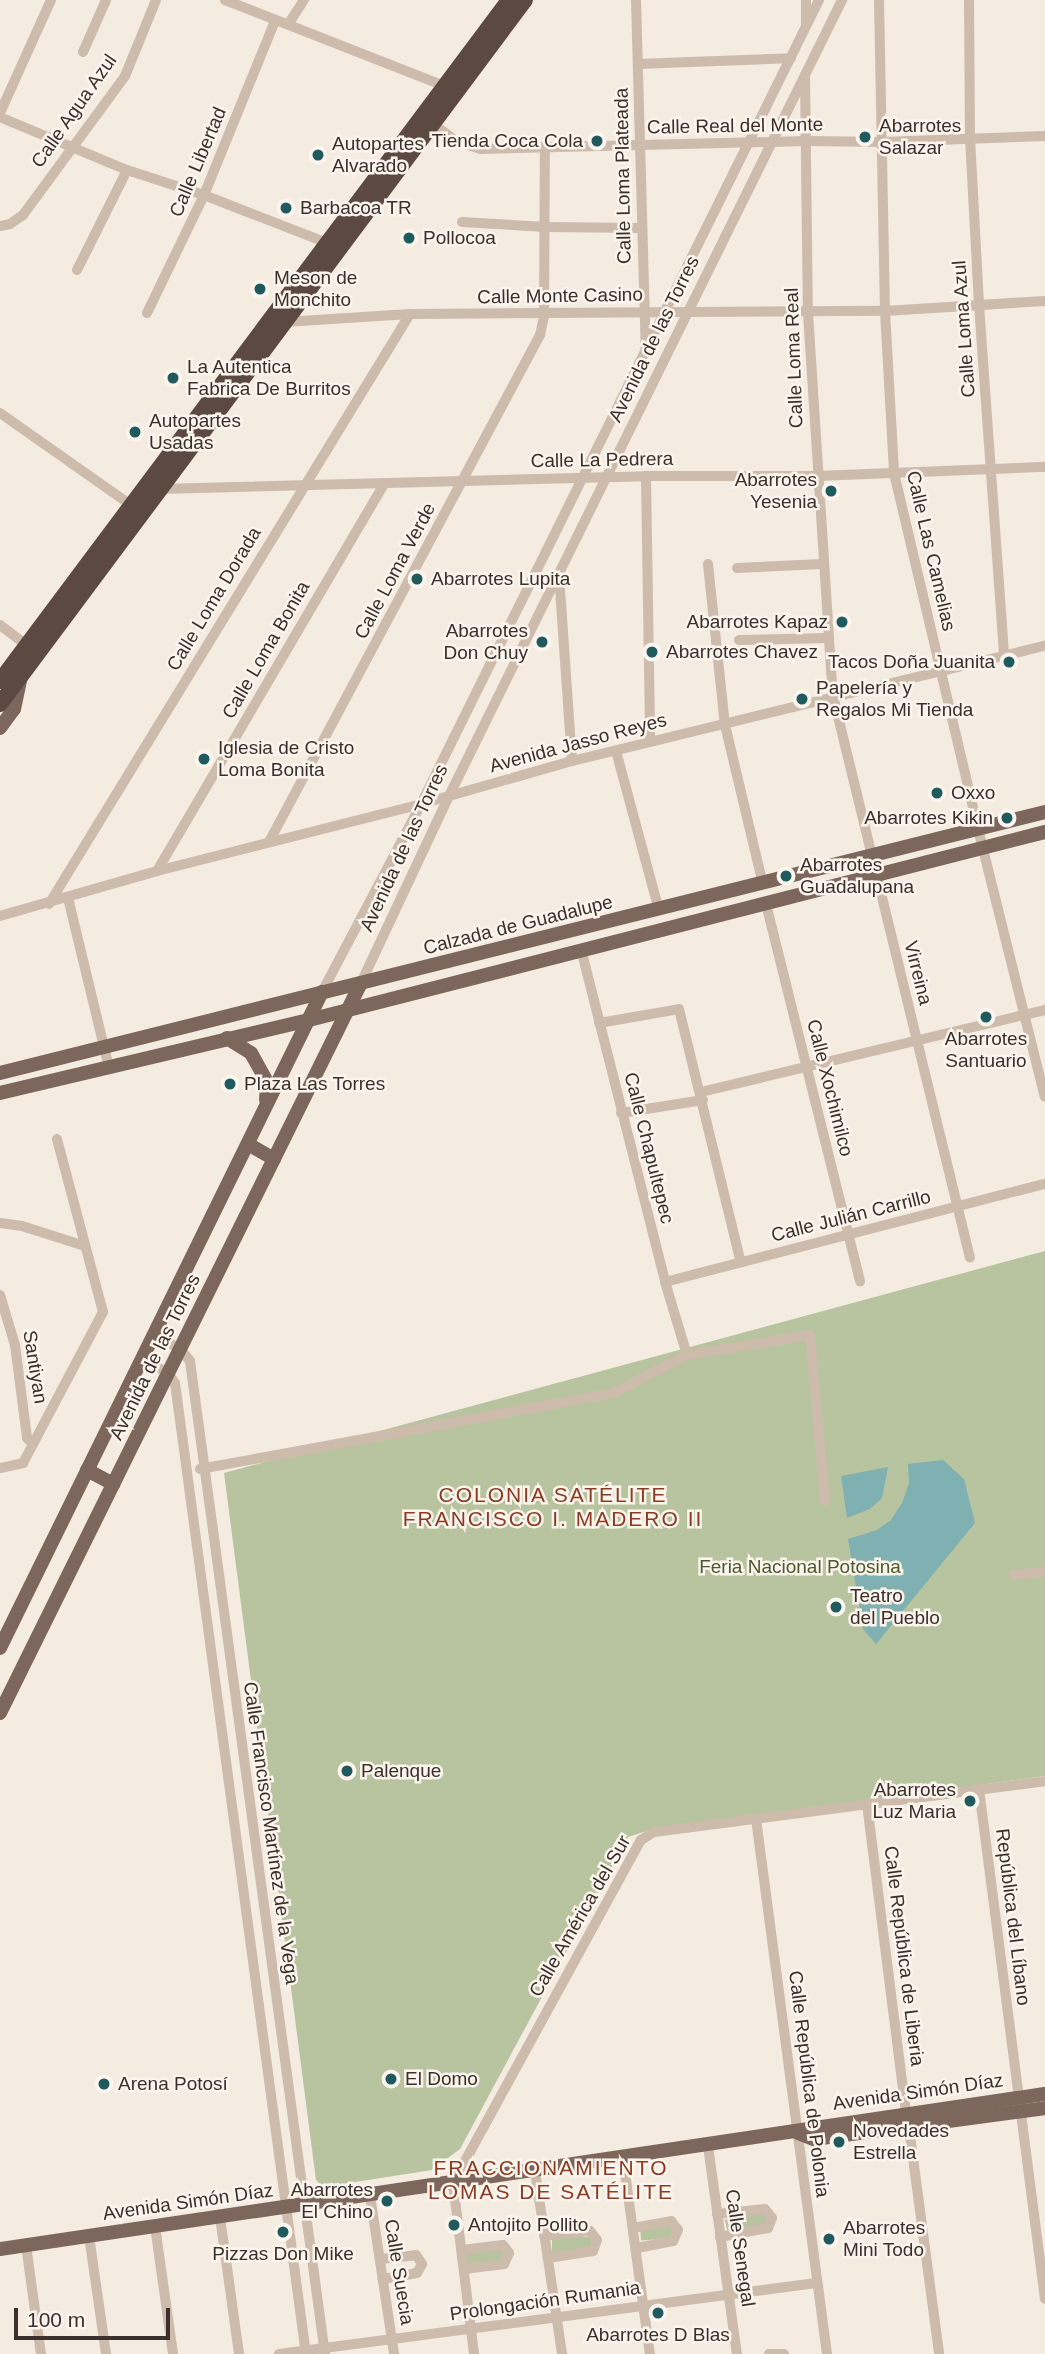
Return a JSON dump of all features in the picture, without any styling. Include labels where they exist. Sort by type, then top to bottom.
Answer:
[{"type":"highway","points":[[0,704],[11,671],[27,645],[509,0]]},
{"type":"highway","points":[[0,681],[159,489],[525,0]]},
{"type":"main road","points":[[0,728],[14,709],[11,671]]},
{"type":"main road","name":"Calzada de Guadalupe","points":[[0,1073],[763,884],[870,854],[1045,811]]},
{"type":"main road","name":"Calzada de Guadalupe","points":[[0,1094],[309,1020],[349,1007],[1045,832]]},
{"type":"main road","points":[[440,964],[445,983]]},
{"type":"main road","name":"Avenida de las Torres","points":[[0,1713],[361,983]]},
{"type":"main road","name":"Avenida de las Torres","points":[[0,1647],[322,992]]},
{"type":"main road","points":[[228,1038],[251,1053],[267,1082],[266,1107]]},
{"type":"main road","points":[[248,1144],[274,1159]]},
{"type":"main road","points":[[87,1470],[113,1484]]},
{"type":"main road","name":"Avenida Simón Díaz","points":[[798,2133],[814,2138],[909,2128],[1020,2105],[1045,2094]]},
{"type":"main road","name":"Avenida Simón Díaz","points":[[0,2249],[798,2133],[813,2127],[906,2112],[1020,2105],[1045,2108]]},
{"type":"street","points":[[51,0],[0,115],[127,170],[204,195],[327,243]]},
{"type":"street","points":[[83,52],[106,0]]},
{"type":"street","name":"Calle Agua Azul","points":[[0,226],[10,224],[23,215],[125,76],[156,0]]},
{"type":"street","points":[[225,0],[445,86]]},
{"type":"street","points":[[289,23],[304,0]]},
{"type":"street","name":"Calle Loma Plateada","points":[[636,0],[646,351]]},
{"type":"street","points":[[806,0],[806,27]]},
{"type":"street","name":"Avenida de las Torres","points":[[322,992],[421,804],[819,0]]},
{"type":"street","name":"Avenida de las Torres","points":[[361,983],[449,796],[842,0]]},
{"type":"street","name":"Calle Las Camelias","points":[[879,0],[885,311],[894,473],[1045,1097]]},
{"type":"street","name":"Calle Loma Azul","points":[[969,0],[970,138],[1004,655]]},
{"type":"street","name":"Calle Libertad","points":[[147,313],[204,195],[275,21]]},
{"type":"street","points":[[638,64],[791,58]]},
{"type":"street","name":"Calle Loma Real","points":[[805,76],[808,313],[822,564],[833,696]]},
{"type":"street","name":"Calle Real del Monte","points":[[432,123],[468,146],[882,142],[1045,136]]},
{"type":"street","name":"Calle Loma Verde","points":[[270,840],[540,335],[544,316],[545,147]]},
{"type":"street","points":[[77,271],[127,170]]},
{"type":"street","points":[[462,222],[545,227],[642,228]]},
{"type":"street","name":"Calle Monte Casino","points":[[285,322],[410,314],[544,316],[885,311],[1045,301]]},
{"type":"street","name":"Calle Loma Dorada","points":[[49,904],[410,314]]},
{"type":"street","points":[[0,413],[131,505]]},
{"type":"street","name":"Calle La Pedrera","points":[[159,489],[646,476],[817,476],[1045,467]]},
{"type":"street","points":[[646,476],[650,741]]},
{"type":"street","name":"Calle Loma Bonita","points":[[158,871],[384,484]]},
{"type":"street","points":[[708,564],[725,724],[763,884]]},
{"type":"street","points":[[737,568],[822,564]]},
{"type":"street","points":[[559,575],[572,761]]},
{"type":"street","points":[[0,625],[27,645]]},
{"type":"street","points":[[739,640],[829,638]]},
{"type":"street","name":"Avenida Jasso Reyes","points":[[0,916],[270,840],[421,804],[572,761],[1045,646]]},
{"type":"street","name":"Virreina","points":[[833,696],[970,1258]]},
{"type":"street","points":[[616,751],[659,910]]},
{"type":"street","points":[[68,898],[109,1067]]},
{"type":"street","name":"Calle Xochimilco","points":[[766,904],[860,1281]]},
{"type":"street","name":"Calle Chapultepec","points":[[581,949],[665,1282],[687,1355]]},
{"type":"street","points":[[599,1023],[679,1009],[740,1260]]},
{"type":"street","points":[[621,1113],[702,1096],[806,1067],[1045,1010]]},
{"type":"street","points":[[0,1468],[23,1463],[103,1312],[57,1139]]},
{"type":"street","name":"Calle Julián Carrillo","points":[[665,1282],[740,1260],[958,1208],[1045,1184]]},
{"type":"street","points":[[0,1223],[22,1226],[85,1246]]},
{"type":"street","name":"Santiyan","points":[[0,1295],[15,1345],[27,1438],[33,1444]]},
{"type":"street","points":[[155,1335],[180,1349]]},
{"type":"street","points":[[187,1471],[614,1393],[687,1355],[810,1335],[825,1501]]},
{"type":"street","name":"Calle Francisco Martínez de la Vega","points":[[180,1349],[190,1361],[325,2351]]},
{"type":"street","points":[[143,1359],[168,1373]]},
{"type":"street","name":"Calle Francisco Martínez de la Vega","points":[[168,1373],[175,1383],[240,1884],[305,2352]]},
{"type":"street","points":[[1014,1575],[1045,1572]]},
{"type":"street","name":"Calle América del Sur","points":[[453,2183],[641,1840],[654,1832],[1045,1781]]},
{"type":"street","name":"República del Líbano","points":[[979,1790],[1042,2252],[1045,2299]]},
{"type":"street","name":"Calle República de Liberia","points":[[867,1804],[906,2112]]},
{"type":"street","name":"Calle República de Polonia","points":[[756,1819],[827,2354]]},
{"type":"street","points":[[909,2128],[939,2354]]},
{"type":"street","name":"Calle Senegal","points":[[708,2146],[737,2354]]},
{"type":"street","points":[[623,2158],[650,2354]]},
{"type":"street","points":[[535,2171],[562,2354]]},
{"type":"street","points":[[453,2183],[474,2354]]},
{"type":"street","name":"Calle Suecia","points":[[370,2195],[394,2354]]},
{"type":"street","points":[[717,2214],[765,2209],[772,2218],[768,2228],[720,2237]]},
{"type":"street","points":[[220,2217],[239,2354]]},
{"type":"street","points":[[633,2228],[671,2221],[678,2230],[674,2241],[636,2248]]},
{"type":"street","points":[[155,2226],[173,2354]]},
{"type":"street","points":[[544,2236],[590,2231],[597,2240],[593,2251],[548,2258]]},
{"type":"street","points":[[89,2236],[106,2354]]},
{"type":"street","points":[[26,2245],[41,2354]]},
{"type":"street","points":[[462,2250],[503,2245],[509,2253],[504,2264],[464,2269]]},
{"type":"street","points":[[380,2259],[416,2255],[422,2264],[417,2273],[383,2280]]},
{"type":"street","name":"Prolongación Rumania","points":[[279,2354],[325,2351],[392,2338],[816,2283]]},
{"type":"street","points":[[769,2354],[785,2354]]},
{"type":"green space","name":"Feria Nacional Potosina","points":[[1045,1251],[1045,1776],[653,1829],[628,1837],[460,2149],[432,2170],[323,2187],[316,2180],[224,1473]]},
{"type":"green space","points":[[765,2211],[768,2225],[728,2233],[725,2220]]},
{"type":"green space","points":[[675,2224],[676,2238],[641,2240],[640,2226]]},
{"type":"green space","points":[[552,2237],[591,2237],[591,2252],[552,2252]]},
{"type":"green space","points":[[506,2249],[508,2265],[467,2265],[466,2252]]},
{"type":"water","points":[[943,1460],[964,1479],[975,1523],[876,1644],[863,1629],[848,1539],[877,1530],[891,1520],[902,1503],[909,1483],[908,1464]]},
{"type":"water","points":[[888,1467],[882,1498],[870,1509],[847,1518],[841,1476]]},
{"type":"place","name":"Abarrotes Salazar","points":[[865,137]]},
{"type":"place","name":"Tienda Coca Cola","points":[[597,141]]},
{"type":"place","name":"Autopartes Alvarado","points":[[318,155]]},
{"type":"place","name":"Barbacoa TR","points":[[286,208]]},
{"type":"place","name":"Pollocoa","points":[[409,238]]},
{"type":"place","name":"Meson de Monchito","points":[[260,289]]},
{"type":"place","name":"La Autentica Fabrica De Burritos","points":[[173,378]]},
{"type":"place","name":"Autopartes Usadas","points":[[135,432]]},
{"type":"place","name":"Abarrotes Yesenia","points":[[831,491]]},
{"type":"place","name":"Abarrotes Lupita","points":[[417,579]]},
{"type":"place","name":"Abarrotes Kapaz","points":[[842,622]]},
{"type":"place","name":"Abarrotes Don Chuy","points":[[542,642]]},
{"type":"place","name":"Abarrotes Chavez","points":[[652,652]]},
{"type":"place","name":"Tacos Doña Juanita","points":[[1009,662]]},
{"type":"place","name":"Papelería y Regalos Mi Tienda","points":[[802,699]]},
{"type":"place","name":"Iglesia de Cristo Loma Bonita","points":[[204,759]]},
{"type":"place","name":"Oxxo","points":[[937,793]]},
{"type":"place","name":"Abarrotes Kikin","points":[[1007,818]]},
{"type":"place","name":"Abarrotes Guadalupana","points":[[786,876]]},
{"type":"place","name":"Abarrotes Santuario","points":[[986,1017]]},
{"type":"place","name":"Plaza Las Torres","points":[[230,1084]]},
{"type":"place","name":"Teatro del Pueblo","points":[[836,1607]]},
{"type":"place","name":"Palenque","points":[[347,1771]]},
{"type":"place","name":"Abarrotes Luz Maria","points":[[970,1801]]},
{"type":"place","name":"El Domo","points":[[391,2079]]},
{"type":"place","name":"Arena Potosí","points":[[104,2084]]},
{"type":"place","name":"Novedades Estrella","points":[[839,2142]]},
{"type":"place","name":"Abarrotes El Chino","points":[[387,2201]]},
{"type":"place","name":"Antojito Pollito","points":[[454,2225]]},
{"type":"place","name":"Pizzas Don Mike","points":[[283,2232]]},
{"type":"place","name":"Abarrotes Mini Todo","points":[[829,2239]]},
{"type":"place","name":"Abarrotes D Blas","points":[[658,2313]]},
{"type":"district","name":"COLONIA SATÉLITE FRANCISCO I. MADERO II","points":[[553,1507]]},
{"type":"district","name":"FRACCIONAMIENTO LOMAS DE SATÉLITE","points":[[551,2180]]}]
